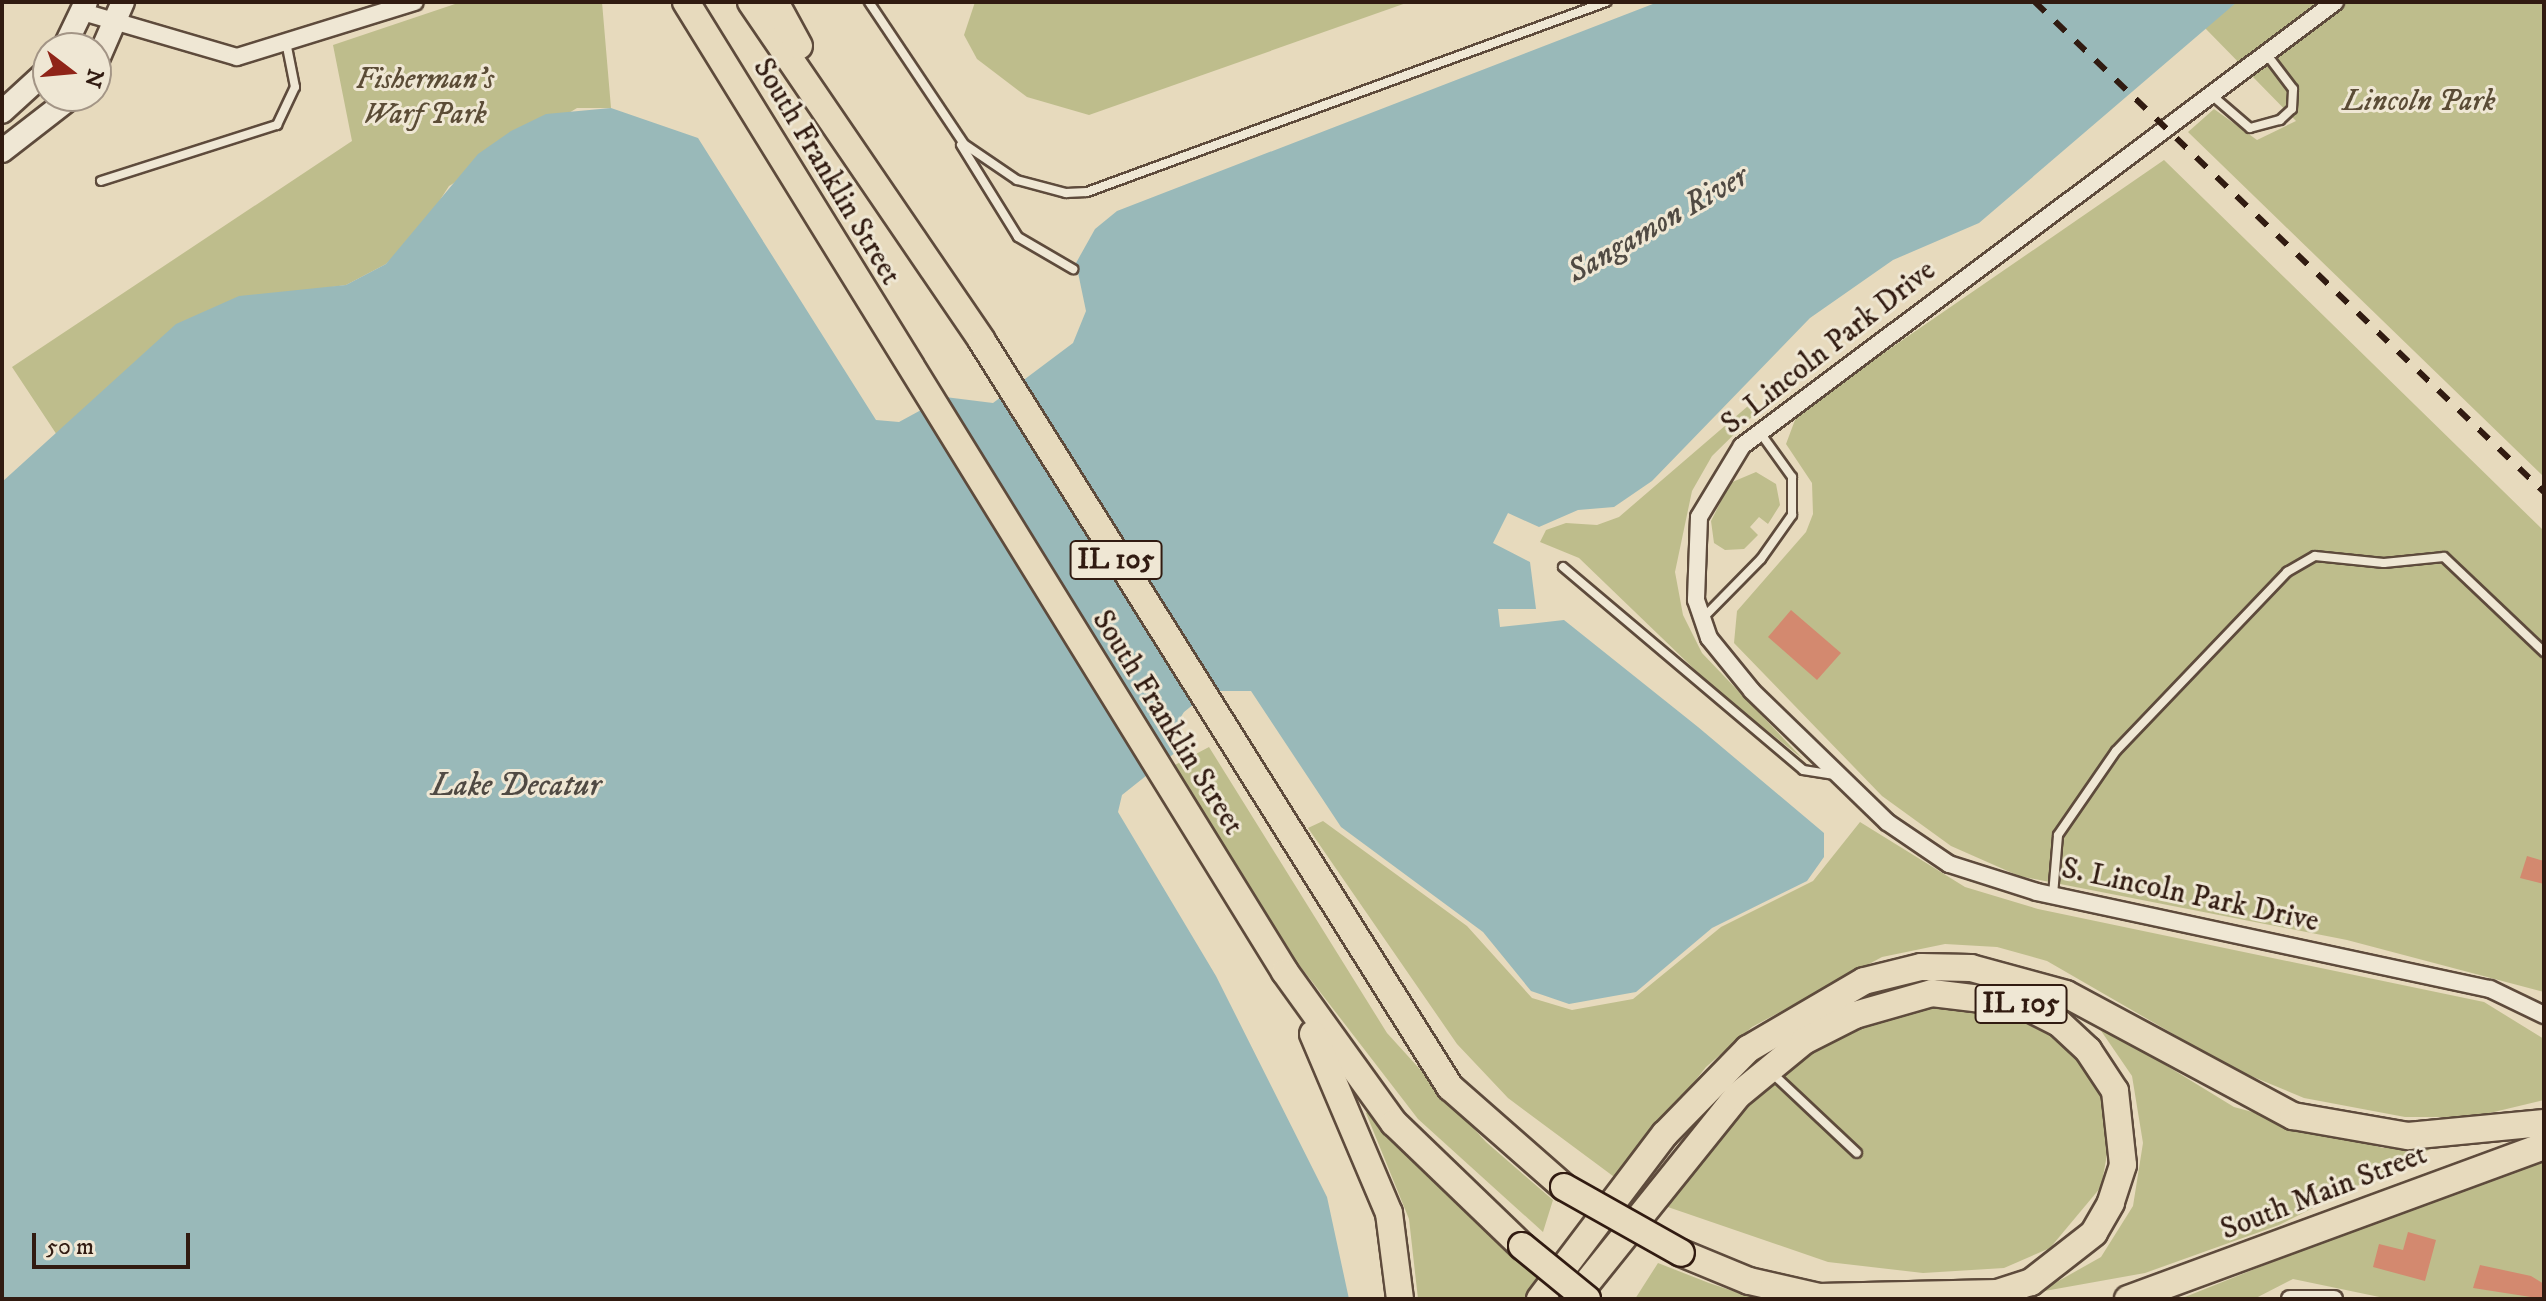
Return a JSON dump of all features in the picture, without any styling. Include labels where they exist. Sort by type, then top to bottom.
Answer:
[{"type":"main road","name":"South Franklin Street","points":[[686,2],[909,373],[1285,972],[1394,1123],[1522,1246],[1587,1299]]},
{"type":"main road","points":[[751,2],[879,189]]},
{"type":"main road","name":"IL 105","points":[[775,2],[879,189],[982,341],[1251,779],[1450,1087],[1564,1187],[1681,1253],[1749,1281],[1823,1298],[1998,1293],[2064,1262],[2094,1233],[2123,1165],[2115,1091],[2059,1023],[2021,1004],[1971,994],[1932,993],[1855,1015],[1767,1068],[1696,1140],[1574,1299]]},
{"type":"main road","points":[[1540,1299],[1665,1134],[1748,1049],[1864,981],[1921,967],[1971,968],[2066,994],[2293,1116],[2408,1136],[2544,1123]]},
{"type":"main road","name":"IL 105","points":[[1285,972],[1389,1213],[1400,1299]]},
{"type":"main road","name":"South Main Street","points":[[2128,1299],[2544,1146]]},
{"type":"street","points":[[72,32],[85,7],[119,13],[218,55],[287,47],[415,2]]},
{"type":"street","name":"S. Lincoln Park Drive","points":[[2335,2],[2215,98],[1759,431],[1722,470],[1699,517],[1692,567],[1701,620],[1731,669],[1836,775],[1887,822],[1949,864],[2053,896],[2490,989],[2544,1015]]},
{"type":"street","points":[[110,32],[119,13]]},
{"type":"street","points":[[2,112],[32,85]]},
{"type":"street","points":[[2,151],[52,112]]},
{"type":"street","points":[[2290,1299],[2334,1299]]},
{"type":"lane","points":[[869,2],[1018,237],[1073,269]]},
{"type":"lane","points":[[955,134],[1017,180],[1046,191],[1087,192],[1606,2]]},
{"type":"lane","points":[[101,181],[277,125],[295,87],[287,47]]},
{"type":"lane","points":[[2215,98],[2250,128],[2280,120],[2292,109],[2293,89],[2268,56]]},
{"type":"lane","points":[[1701,620],[1761,559],[1792,515],[1792,477],[1759,431]]},
{"type":"lane","points":[[2053,896],[2058,835],[2116,751],[2265,594],[2315,556],[2384,563],[2444,557],[2544,652]]},
{"type":"lane","points":[[1563,567],[1803,770],[1836,775]]},
{"type":"lane","points":[[1767,1068],[1857,1153]]},
{"type":"green space","name":"Fisherman's Warf Park","points":[[461,2],[602,2],[611,108],[577,108],[449,186],[420,231],[386,264],[346,285],[296,292],[108,390],[57,435],[12,367],[352,141],[333,45]]},
{"type":"green space","points":[[975,2],[1409,2],[1089,115],[1027,97],[977,59],[964,35]]},
{"type":"green space","name":"Lincoln Park","points":[[2237,2],[2544,2],[2544,477],[2188,132],[2214,109],[2257,140],[2296,121],[2204,27]]},
{"type":"green space","points":[[2164,160],[2544,531],[2544,992],[2347,940],[2019,876],[1951,846],[1882,796],[1734,643],[1737,611],[1806,532],[1813,514],[1812,483],[1786,444],[1798,412]]},
{"type":"green space","points":[[1755,400],[1759,410],[1712,456],[1692,491],[1675,572],[1683,615],[1702,653],[1803,759],[1716,690],[1579,558],[1540,542],[1546,530],[1566,523],[1597,525],[1619,517]]},
{"type":"green space","points":[[1756,472],[1776,484],[1780,505],[1768,524],[1759,517],[1750,527],[1758,535],[1744,549],[1725,550],[1714,543],[1711,521],[1730,483]]},
{"type":"green space","points":[[1209,747],[1387,1033],[1486,1142],[1553,1200],[1543,1232],[1418,1119],[1280,940],[1175,765]]},
{"type":"green space","points":[[1323,821],[1467,926],[1532,998],[1572,1010],[1633,999],[1721,927],[1813,881],[1860,822],[1965,887],[2038,909],[2484,1002],[2544,1039],[2544,1100],[2473,1117],[2405,1117],[2304,1098],[2234,1069],[2047,961],[1997,947],[1945,944],[1882,957],[1752,1027],[1706,1067],[1617,1179],[1508,1098],[1457,1044],[1308,828]]},
{"type":"green space","points":[[1952,999],[2022,1012],[2071,1046],[2105,1097],[2109,1144],[2101,1187],[2050,1248],[2004,1268],[1923,1273],[1828,1262],[1662,1205],[1743,1104],[1806,1055],[1877,1017]]},
{"type":"green space","points":[[2095,1022],[2234,1107],[2383,1148],[2437,1146],[2279,1225],[2145,1273],[2039,1292],[2101,1257],[2133,1206],[2143,1143],[2132,1076]]},
{"type":"green space","points":[[1372,1108],[1541,1279],[1526,1299],[1418,1299],[1409,1219],[1366,1113]]},
{"type":"green space","points":[[2544,1153],[2544,1299],[2389,1299],[2293,1279],[2254,1299],[2180,1299]]},
{"type":"green space","points":[[1658,1263],[1709,1283],[1757,1299],[1635,1299]]},
{"type":"water","name":"Lake Decatur","points":[[1658,2],[2237,2],[1979,223],[1893,260],[1810,318],[1652,481],[1614,507],[1578,510],[1539,527],[1508,513],[1493,543],[1530,562],[1536,609],[1498,609],[1500,627],[1564,620],[1698,727],[1824,833],[1824,857],[1807,881],[1712,928],[1636,992],[1569,1004],[1531,991],[1483,932],[1341,827],[1251,691],[1210,691],[1184,712],[1173,729],[1176,752],[1122,795],[1118,812],[1216,976],[1327,1197],[1349,1299],[2,1299],[2,482],[176,324],[239,296],[346,285],[386,264],[478,154],[511,131],[546,114],[611,108],[698,138],[876,420],[899,422],[945,397],[993,403],[1073,343],[1086,311],[1076,263],[1095,229],[1117,211]]},
{"type":"building","points":[[1791,610],[1841,653],[1817,680],[1768,637]]},
{"type":"building","points":[[2527,856],[2544,861],[2544,884],[2520,878]]},
{"type":"building","points":[[2408,1232],[2436,1240],[2425,1281],[2373,1267],[2379,1244],[2403,1250]]},
{"type":"building","points":[[2480,1265],[2531,1276],[2544,1284],[2544,1299],[2473,1288]]},
{"type":"railway","points":[[2035,2],[2544,492]]},
{"type":"water label","name":"Sangamon River","points":[[1658,225]]}]
